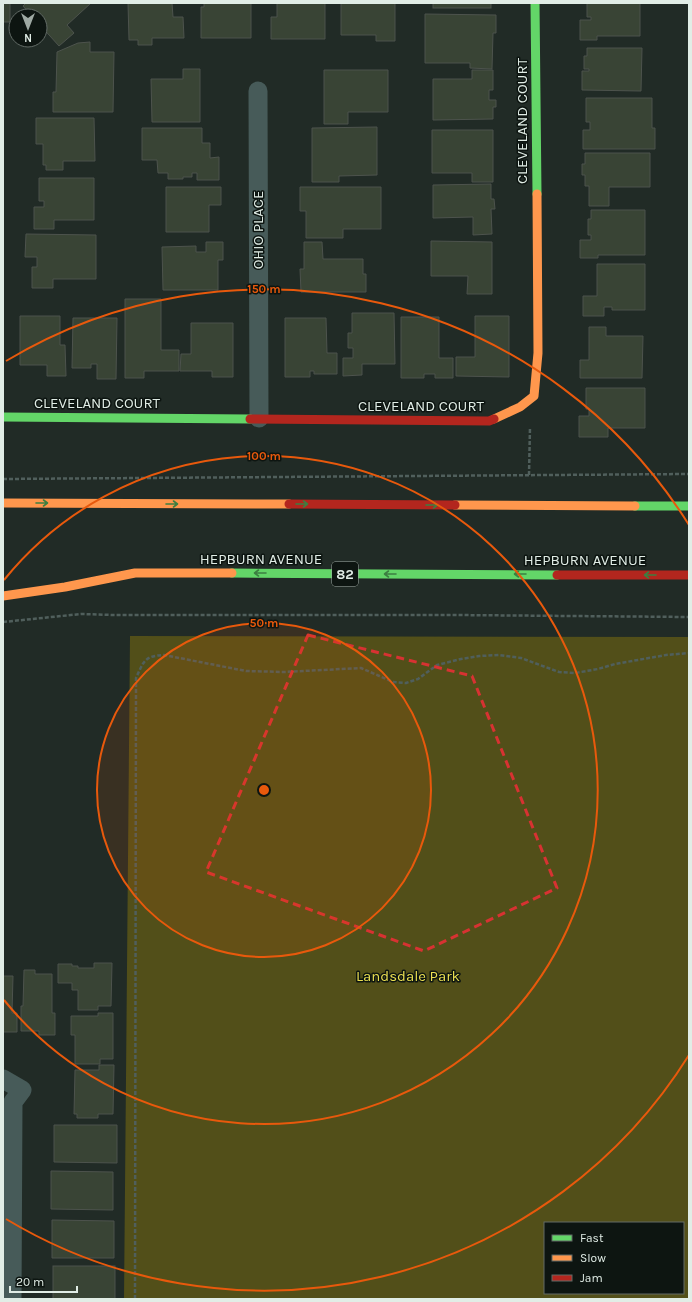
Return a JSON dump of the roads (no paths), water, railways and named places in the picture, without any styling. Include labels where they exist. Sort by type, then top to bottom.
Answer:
[{"type":"main road","name":"CLEVELAND COURT","points":[[3,417],[489,421],[520,407],[534,396],[538,353],[535,3]]},
{"type":"main road","points":[[3,503],[689,506]]},
{"type":"main road","name":"HEPBURN AVENUE","points":[[3,596],[135,573],[689,575]]},
{"type":"street","name":"OHIO PLACE","points":[[258,91],[258,418]]},
{"type":"street","points":[[3,1079],[22,1090],[13,1102],[8,1182],[12,1299]]},
{"type":"park label","name":"Landsdale Park","points":[[408,976]]}]
